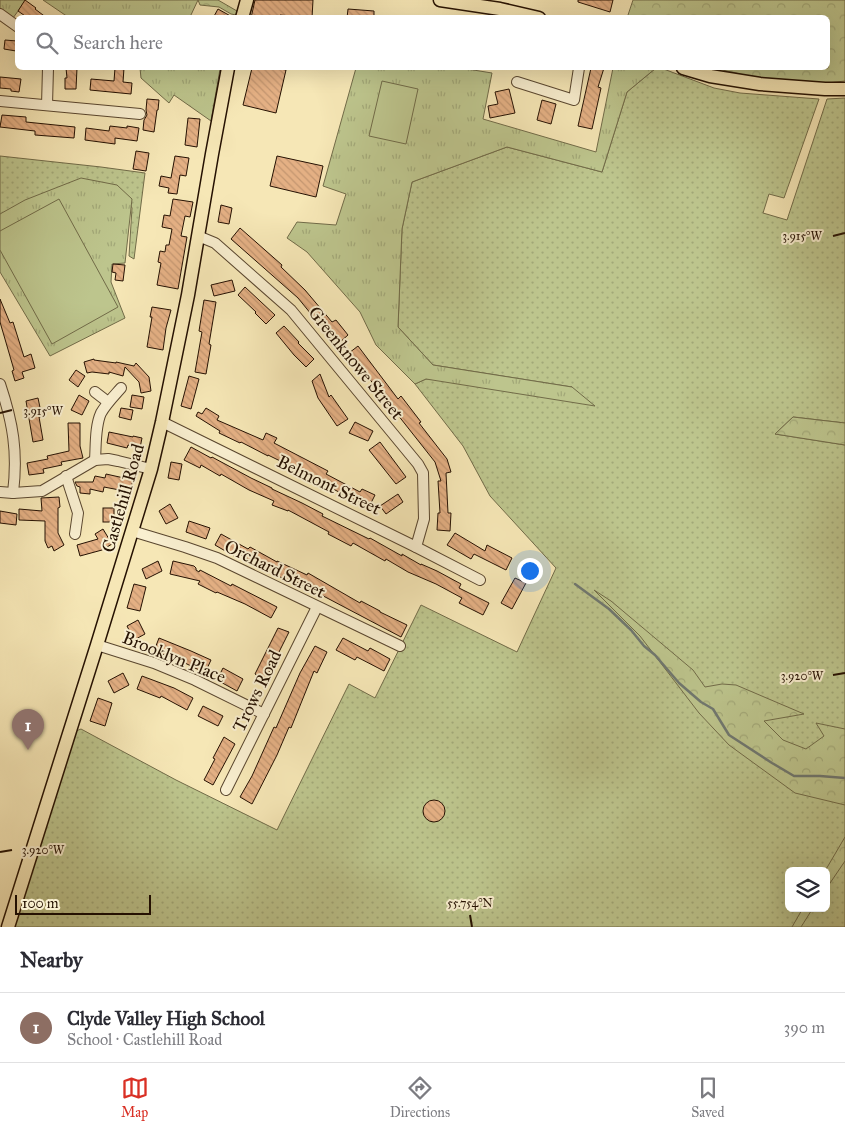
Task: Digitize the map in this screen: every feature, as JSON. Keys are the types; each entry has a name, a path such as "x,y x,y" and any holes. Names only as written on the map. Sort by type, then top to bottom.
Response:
{"main road":[{"path":"243,15 247,0"},
{"path":"440,0 467,2 528,15"},
{"name":"Castlehill Road","path":"8,927 151,469 188,295 228,70"},
{"path":"690,70 710,76 760,84 845,89"}],"street":[{"path":"0,14 15,25"},
{"path":"47,105 48,70"},
{"path":"517,82 574,100 579,70"},
{"path":"0,101 140,114"},
{"name":"Greenknowe Street","path":"198,236 215,243 292,310 418,464 422,473 424,519 416,546"},
{"path":"0,384 8,409 16,460 13,493"},
{"path":"96,460 100,414 121,388"},
{"path":"95,392 108,402"},
{"name":"Belmont Street","path":"162,422 416,546 480,580"},
{"path":"0,492 42,491 96,460 108,459 151,469"},
{"path":"66,476 78,513 75,534"},
{"name":"Orchard Street","path":"132,532 217,558 400,646"},
{"name":"Trows Road","path":"226,790 317,607"},
{"name":"Brooklyn Place","path":"97,645 154,663 195,680 264,714"}],"green space":[{"path":"0,0 26,0 13,18 0,9"},
{"path":"43,0 198,0 191,15 65,15"},
{"path":"198,0 218,0 237,11 236,15 219,7 200,5"},
{"path":"633,0 845,0 845,81 827,83 753,77 723,70 830,70 830,15 628,15"},
{"path":"140,70 220,70 211,121 174,95 169,103 141,78"},
{"path":"355,70 473,70 492,73 483,119 596,152 613,70 654,70 627,92 602,172 507,147 412,182 402,229 398,327 433,365 572,387 595,406 426,379 415,384 376,345 360,312 307,252 287,238 297,222 336,225 346,194 323,186"},
{"path":"654,70 666,70 714,88 740,93 819,99 784,198 769,194 763,213 787,220 827,99 845,98 845,423 793,417 775,434 845,445 845,927 14,927 76,731 81,729 176,780 277,830 349,684 375,698 421,605 517,652 556,568 490,496 463,446 415,384 426,379 572,387 433,365 398,327 402,229 412,182 507,147 602,172 627,92"},
{"path":"382,81 418,89 406,144 369,136"},
{"path":"0,156 145,173 134,259 129,256 132,208 126,196 0,219"},
{"path":"81,178 117,185 132,199 125,263 112,264 111,282 125,318 50,356 0,272 0,214 25,200"},
{"path":"59,199 118,307 52,344 0,250 0,231"},
{"path":"793,417 845,423 845,445 775,434"},
{"path":"594,590 611,601 693,670 705,687 722,684 736,685 804,714 764,721 783,740 806,749 824,736 816,723 845,729 845,805 795,793 729,745 699,713 640,636"},
{"path":"845,837 845,861 830,883 830,867 827,867"},
{"path":"801,912 810,912 801,927 792,927"}],"building":[{"path":"25,0 43,15 24,15 18,11"},
{"path":"255,0 313,0 312,15 252,15"},
{"path":"578,0 613,0 610,12 578,2"},
{"path":"218,9 229,15 215,15"},
{"path":"348,9 374,11 374,15 347,15"},
{"path":"5,40 15,41 15,51 4,49"},
{"path":"66,70 77,70 76,89 65,89 65,78 67,78"},
{"path":"115,70 124,70 123,82 132,83 131,94 90,90 91,79 114,81"},
{"path":"252,70 286,70 276,113 243,105"},
{"path":"591,70 603,70 598,87 601,88 592,129 578,126"},
{"path":"0,77 21,79 19,92 0,88"},
{"path":"509,89 515,113 490,118 488,106 498,104 495,92"},
{"path":"147,99 159,100 154,132 143,130 144,120 147,115"},
{"path":"542,100 556,104 551,124 537,120"},
{"path":"2,115 26,117 26,122 75,127 74,138 35,135 35,131 0,127"},
{"path":"188,118 200,119 197,147 185,145"},
{"path":"110,126 139,128 137,141 115,138 115,144 85,140 86,128 109,131"},
{"path":"136,151 149,153 146,171 133,169"},
{"path":"175,156 189,158 186,176 180,175 177,194 168,193 169,188 159,186 161,176 171,178"},
{"path":"277,156 323,166 316,197 270,186"},
{"path":"173,199 193,202 190,217 185,216 181,236 187,237 178,289 157,285 161,263 158,262 160,251 165,252 166,245 169,245 172,229 162,227 164,215 170,216"},
{"path":"221,205 232,208 229,224 218,222"},
{"path":"240,228 282,265 281,267 305,290 332,322 336,320 348,335 339,343 322,323 320,325 298,298 231,239"},
{"path":"113,264 125,265 123,281 115,280 116,273 112,272"},
{"path":"232,280 235,291 214,296 211,285"},
{"path":"245,287 275,315 266,324 238,295"},
{"path":"0,299 10,323 13,322 24,357 31,354 35,368 22,372 24,378 15,381 12,371 14,370 0,322"},
{"path":"204,300 216,302 206,374 195,372 202,332 199,331"},
{"path":"152,307 171,310 163,350 147,347"},
{"path":"284,326 314,359 306,367 276,333"},
{"path":"358,346 398,399 401,396 447,459 451,472 446,473 448,513 451,513 450,531 437,530 438,513 440,513 438,481 441,481 435,462 349,353"},
{"path":"94,359 134,366 136,363 149,377 151,391 141,393 139,382 125,367 123,376 109,372 109,374 87,373 84,362"},
{"path":"76,370 85,376 78,387 69,380"},
{"path":"320,374 329,397 331,395 348,419 337,426 318,398 312,381"},
{"path":"189,376 199,379 191,409 181,406"},
{"path":"79,395 89,401 82,415 71,410"},
{"path":"132,395 144,397 142,409 130,407"},
{"path":"38,398 42,417 39,417 43,440 33,442 26,401"},
{"path":"121,408 133,410 131,420 119,417"},
{"path":"206,408 219,416 217,420 263,440 266,433 277,438 274,443 328,471 326,474 360,492 362,489 375,495 369,507 327,486 327,484 219,433 220,431 196,416 198,412 202,414"},
{"path":"355,422 373,431 368,441 349,433"},
{"path":"68,423 80,423 80,446 83,458 61,462 62,465 43,469 44,473 29,475 27,463 48,459 47,456 69,451"},
{"path":"109,432 142,438 140,448 128,445 127,448 107,443"},
{"path":"380,442 406,477 396,484 369,450"},
{"path":"191,447 323,514 322,516 461,584 459,588 489,603 483,615 459,603 462,598 436,584 408,572 386,559 385,561 353,543 351,546 288,510 272,505 274,501 249,490 221,474 220,476 201,465 200,468 184,460"},
{"path":"171,462 182,464 179,480 168,478"},
{"path":"106,474 133,480 130,492 104,487 103,492 90,489 90,494 80,493 80,487 75,482 93,482 95,476 105,478"},
{"path":"398,494 403,502 386,514 380,506"},
{"path":"59,497 58,533 64,545 54,551 52,546 48,548 45,541 45,521 19,520 19,509 42,511 41,498"},
{"path":"170,504 178,518 166,524 159,511"},
{"path":"103,508 114,508 114,522 103,522"},
{"path":"0,511 17,514 16,525 0,523"},
{"path":"189,521 210,528 206,539 186,532"},
{"path":"103,529 112,544 102,550 80,556 77,545 98,539 95,534"},
{"path":"455,533 485,551 487,545 512,558 506,570 474,554 471,559 447,545"},
{"path":"221,534 277,562 307,575 308,573 360,603 361,601 407,625 401,637 293,580 292,582 271,573 236,552 234,556 215,545"},
{"path":"158,561 162,571 146,579 142,569"},
{"path":"173,561 194,566 199,572 200,570 231,586 232,584 277,607 271,618 245,604 198,584 200,581 170,574"},
{"path":"515,578 526,583 512,609 501,603"},
{"path":"134,584 146,587 140,611 127,608"},
{"path":"138,620 145,634 134,640 127,626"},
{"path":"278,628 289,632 265,680 255,674"},
{"path":"159,638 211,660 205,673 179,660 154,651"},
{"path":"343,638 368,651 370,648 390,659 384,671 357,657 355,660 336,650"},
{"path":"315,646 327,652 317,673 314,671 291,728 289,727 252,804 240,797 252,776 274,727 276,728 300,673"},
{"path":"223,668 243,679 237,691 217,680"},
{"path":"123,673 129,685 114,693 108,681"},
{"path":"142,676 174,688 193,698 187,710 161,696 160,698 137,689"},
{"path":"98,698 112,703 105,726 90,721"},
{"path":"203,706 223,716 218,726 198,716"},
{"path":"224,737 235,744 213,785 204,780"},
{"path":"434,800 442,803 445,811 442,819 434,822 426,819 423,811 426,803"}],"waterway":[{"path":"575,584 609,609 655,655 679,683 701,702 713,709 729,735 794,776 845,778"}],"place":[{"name":"Clyde Valley High School","path":"28,750"}]}
